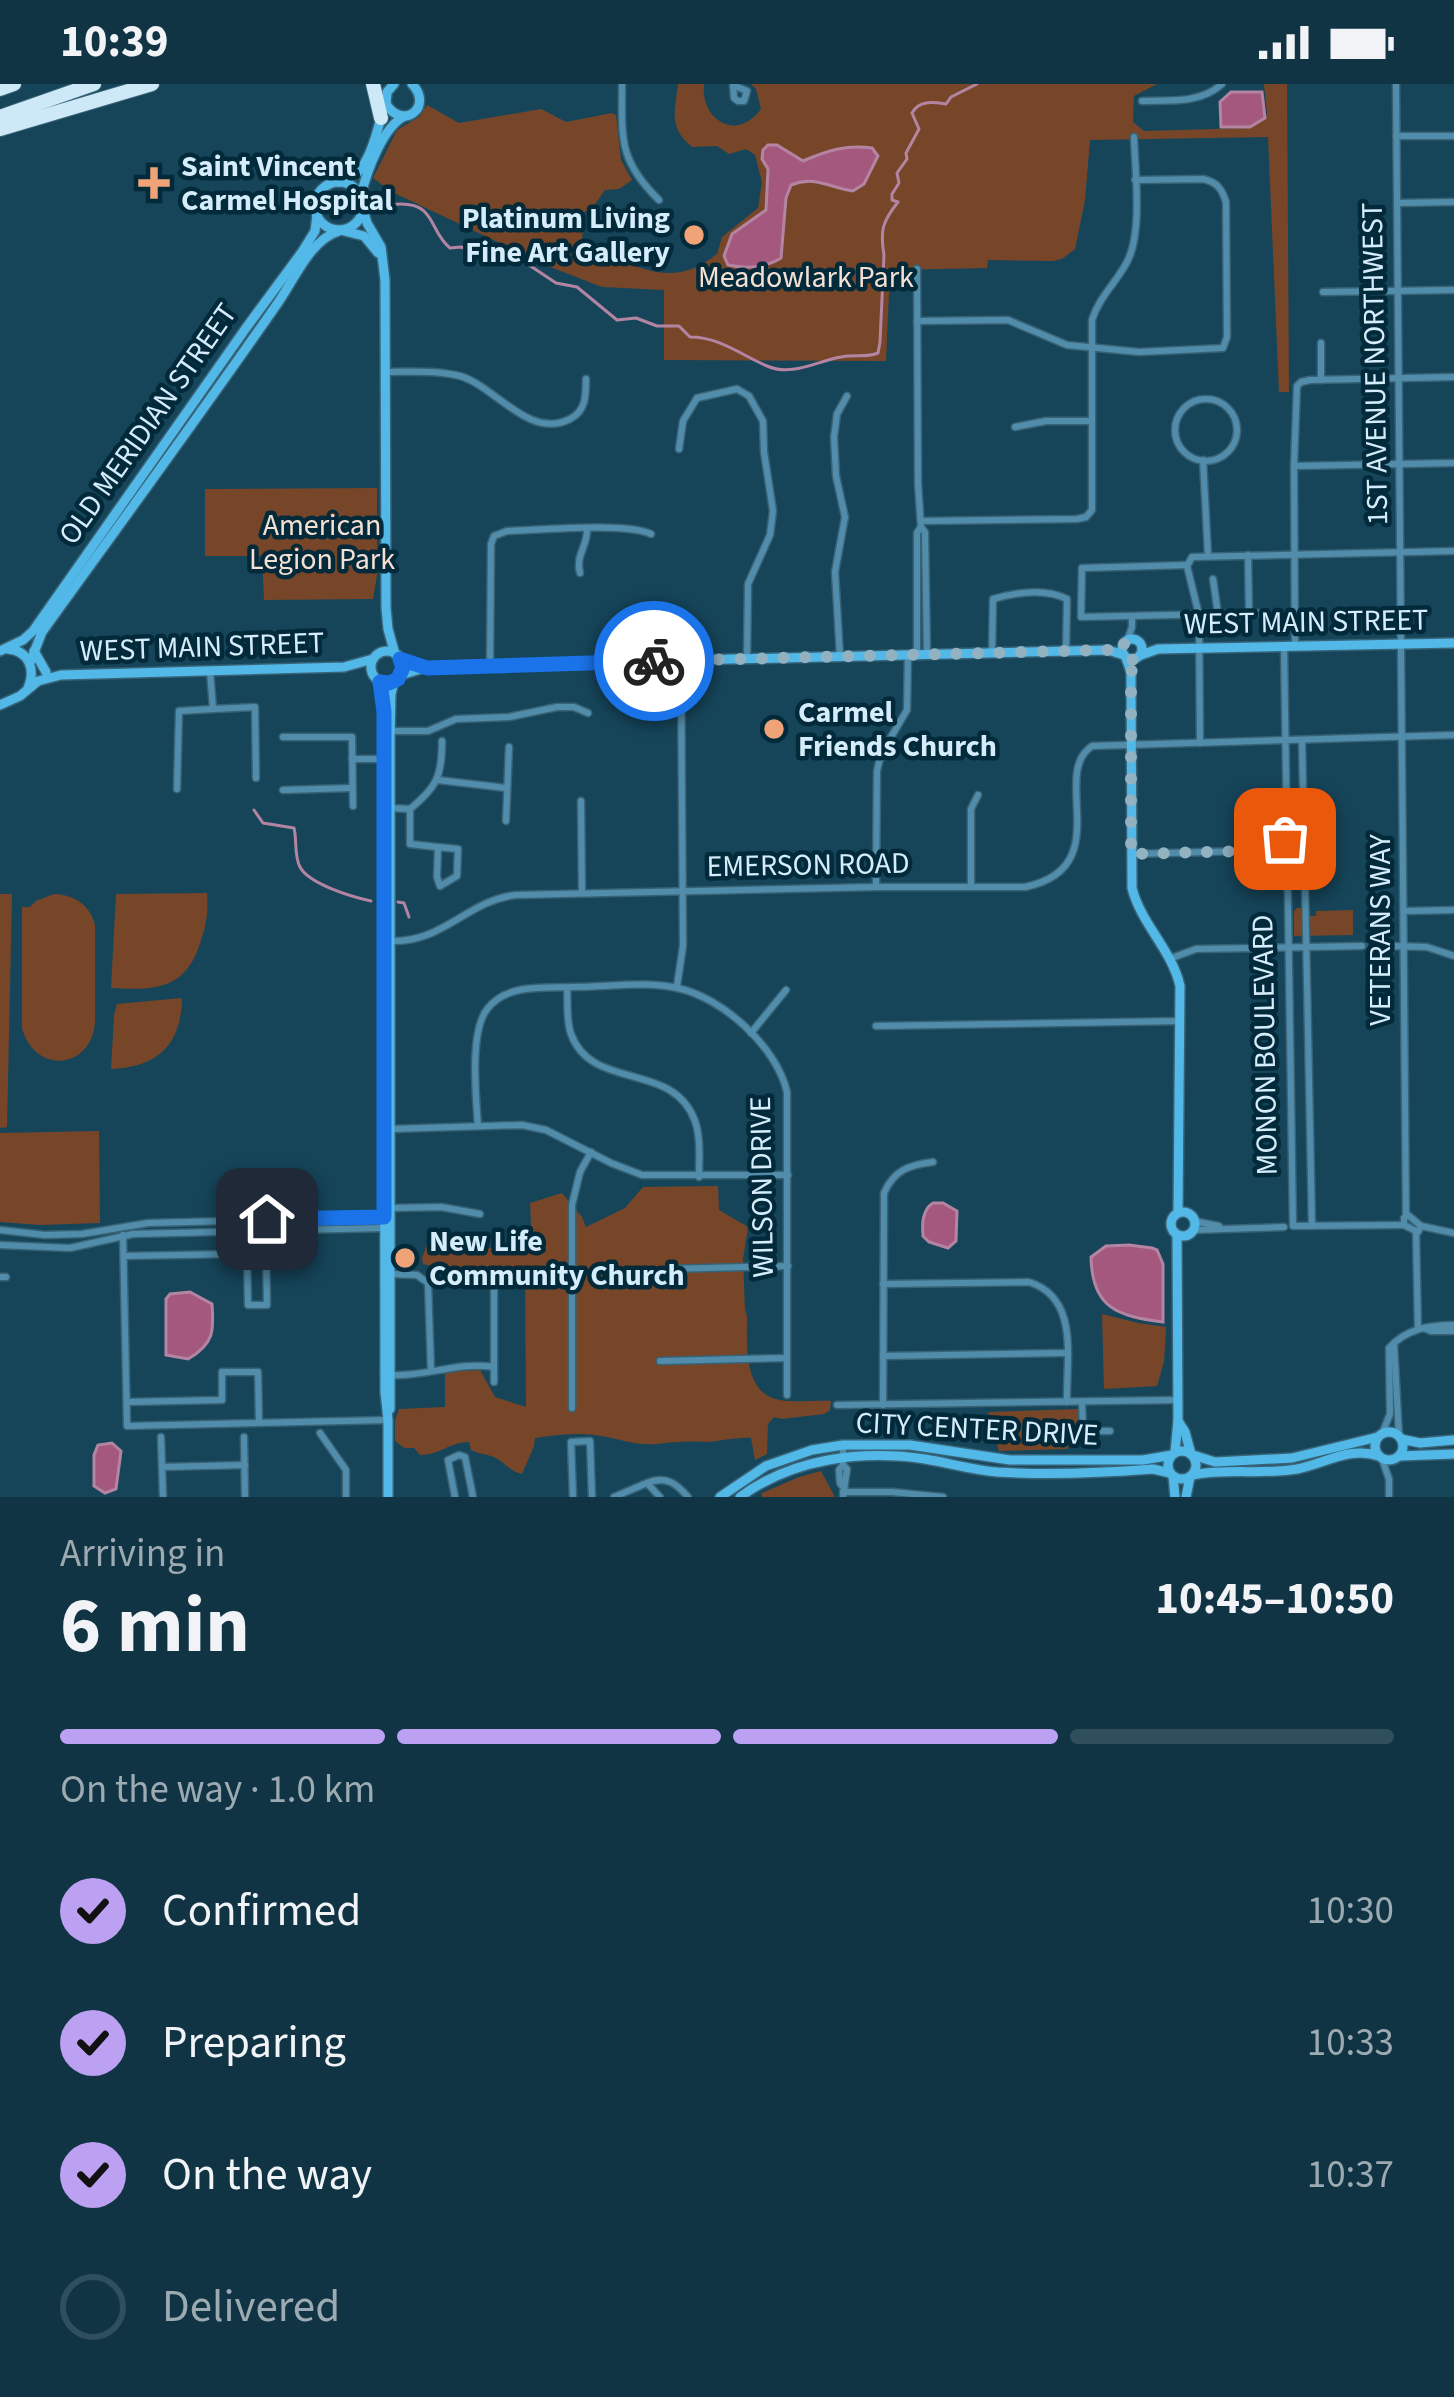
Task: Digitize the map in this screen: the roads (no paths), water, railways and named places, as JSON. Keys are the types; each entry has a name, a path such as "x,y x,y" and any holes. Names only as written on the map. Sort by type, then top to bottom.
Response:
{"highway":[{"path":"0,89 14,84"},
{"path":"0,117 94,84"},
{"path":"0,129 152,84"},
{"path":"373,84 381,118"}],"main road":[{"path":"383,84 391,112 405,116"},
{"path":"382,257 364,236 324,225 316,215 315,202 329,184 360,170 394,84"},
{"path":"412,84 420,101"},
{"path":"388,1497 391,693 403,667 388,629 385,280 381,247 363,210 362,196 389,127 413,113 428,84"},
{"path":"339,182 362,196"},
{"path":"340,231 357,223 363,210"},
{"name":"OLD MERIDIAN STREET","path":"28,688 34,647 314,234 316,215"},
{"name":"OLD MERIDIAN STREET","path":"2,651 33,631 321,241 340,231"},
{"path":"272,312 280,281"},
{"path":"388,629 370,667 384,712 388,1420"},
{"name":"WEST MAIN STREET","path":"398,678 427,668 490,665 1454,643"},
{"path":"34,647 46,672"},
{"path":"1135,647 1131,884 1136,903 1180,986 1178,1213 1171,1225 1188,1228"},
{"name":"WEST MAIN STREET","path":"1108,650 1132,660 1135,647"},
{"name":"WEST MAIN STREET","path":"2,651 19,651 30,664 61,675"},
{"path":"376,656 387,651 398,656"},
{"name":"WEST MAIN STREET","path":"4,702 42,680 61,675 344,667 376,656"},
{"name":"WEST MAIN STREET","path":"398,656 427,668"},
{"path":"1125,656 1131,672"},
{"name":"WEST MAIN STREET","path":"344,667 376,678"},
{"path":"376,678 398,678"},
{"path":"1175,1497 1168,1462 1174,1454 1178,1421 1177,1257 1188,1228 1179,1165"},
{"path":"1178,1213 1188,1228"},
{"path":"1178,1421 1197,1467 1186,1497"},
{"path":"1174,1454 1184,1450 1215,1462 1292,1458 1391,1432 1420,1443 1454,1440"},
{"path":"1380,1436 1375,1445 1380,1458"},
{"path":"1399,1457 1400,1438"},
{"name":"CITY CENTER DRIVE","path":"740,1497 781,1472 808,1463 921,1446 1010,1460 1143,1460 1174,1454"},
{"name":"CITY CENTER DRIVE","path":"720,1497 766,1466 812,1450 914,1458 997,1472 1156,1469 1172,1474"},
{"path":"1172,1474 1182,1480 1214,1471 1296,1469 1362,1451 1388,1460 1454,1454"}],"street":[{"path":"622,84 627,158 658,200"},
{"name":"1ST AVENUE NORTHWEST","path":"1396,84 1402,644"},
{"path":"1142,100 1196,99 1222,85"},
{"path":"1396,136 1454,136"},
{"path":"921,524 1087,516 1093,502 1092,320 1133,247 1134,137"},
{"path":"917,321 1008,320 1067,345 1139,352 1223,348 1227,337 1226,202 1222,191 1203,179 1135,180"},
{"path":"1396,203 1454,202"},
{"path":"876,887 877,771 880,754 907,710 917,654 925,532 918,484 917,269"},
{"path":"1323,292 1454,290"},
{"path":"1321,343 1321,380 1454,376"},
{"path":"385,372 460,376 524,416 547,422 566,421 578,413 585,401 586,379"},
{"name":"MONON BOULEVARD","path":"1288,1226 1286,741 1295,394 1298,384 1321,380"},
{"path":"680,448 683,421 698,398 737,389 749,396 764,421 773,519 748,584 747,659"},
{"path":"840,657 835,572 845,517 834,437 837,414 847,396"},
{"path":"1204,401 1227,406 1235,420 1232,450 1203,460 1187,456 1178,445 1178,418 1185,406 1204,401"},
{"path":"1015,427 1091,421"},
{"path":"1203,460 1208,555"},
{"path":"1294,466 1454,464"},
{"path":"490,665 491,539 503,531 639,528 651,534"},
{"path":"580,573 578,559 586,529"},
{"path":"1262,613 1081,617 1082,568 1190,561 1208,555 1454,551"},
{"path":"1248,555 1250,614"},
{"path":"1190,561 1199,615 1200,743"},
{"path":"1213,579 1218,614"},
{"path":"992,652 993,599 1047,592 1067,599 1066,650"},
{"path":"1132,617 1135,647"},
{"name":"VETERANS WAY","path":"1402,644 1405,1220"},
{"path":"677,988 682,946 681,660"},
{"path":"210,670 213,709"},
{"path":"177,789 178,711 254,707 256,778"},
{"path":"391,731 428,731 456,718 509,717 557,707 588,713"},
{"path":"1130,744 1454,735"},
{"path":"283,737 352,736 353,806"},
{"name":"MONON BOULEVARD","path":"1302,740 1312,1226"},
{"path":"438,847 440,886 457,876 458,849 410,844 410,809 438,780 442,741"},
{"name":"EMERSON ROAD","path":"391,940 424,938 505,896 1039,884 1060,871 1077,837 1080,758 1092,746 1130,744"},
{"path":"506,821 509,747"},
{"path":"352,759 383,759"},
{"path":"438,780 506,788"},
{"path":"283,790 352,788"},
{"path":"971,887 970,809 978,795"},
{"path":"581,801 582,893"},
{"path":"391,808 410,809"},
{"path":"1131,854 1286,850"},
{"path":"1404,911 1454,910"},
{"path":"1169,959 1196,949 1362,946"},
{"path":"1390,946 1427,947 1451,956"},
{"path":"568,988 571,1033 582,1052 601,1067 667,1087 689,1108 698,1131 699,1177"},
{"name":"WILSON DRIVE","path":"478,1126 477,1041 483,1015 509,992 677,988 712,1002 751,1033 774,1058 785,1085 787,1395"},
{"path":"751,1033 786,990"},
{"path":"876,1026 1180,1021"},
{"path":"391,1129 535,1127 642,1175 788,1174"},
{"path":"572,1408 572,1205 591,1152"},
{"path":"884,1405 886,1188 902,1169 933,1162"},
{"path":"0,1245 78,1247 123,1235 267,1230 386,1218 441,1207 480,1214"},
{"path":"1188,1228 1312,1226 1413,1217 1418,1229 1421,1328"},
{"path":"0,1230 82,1234 136,1223 386,1218"},
{"path":"247,1253 248,1305 267,1304 267,1219"},
{"path":"1418,1229 1454,1233"},
{"path":"123,1235 127,1426 388,1420"},
{"path":"125,1256 267,1253 299,1246"},
{"path":"668,1269 788,1266"},
{"path":"494,1272 494,1382"},
{"path":"392,1274 417,1274 428,1283 430,1371"},
{"path":"883,1284 1028,1282 1040,1286 1057,1299 1065,1315 1067,1402"},
{"path":"1380,1436 1390,1414 1389,1348 1421,1328 1454,1328"},
{"path":"1394,1342 1400,1438"},
{"path":"884,1356 1066,1353"},
{"path":"660,1361 787,1358"},
{"path":"392,1376 467,1364 494,1367"},
{"path":"128,1402 222,1400 222,1372 258,1372 259,1423"},
{"path":"837,1405 1177,1400"},
{"path":"1082,1402 1083,1431 1110,1431"},
{"path":"320,1433 346,1470 346,1497"},
{"path":"161,1436 163,1497"},
{"path":"244,1437 244,1497"},
{"path":"573,1497 572,1442 590,1442 592,1497"},
{"path":"455,1497 448,1460 453,1455 465,1457 473,1497"},
{"path":"843,1456 839,1470 843,1492 943,1497"},
{"path":"1389,1479 1399,1457"},
{"path":"1380,1458 1389,1479 1389,1497"},
{"path":"162,1467 245,1466"},
{"path":"614,1497 660,1478 688,1497"},
{"path":"647,1483 660,1497"}],"waterway":[{"path":"381,206 420,208 450,248 481,247 488,254 526,263 556,283 577,287 617,320 636,318 657,326 679,326 690,337 721,343 776,369 878,353 882,233 898,202 892,200 899,183 897,173 919,129 912,113 922,104 946,104 977,84"},
{"path":"254,810 263,823 294,828 298,863 312,879 371,901"},
{"path":"398,902 404,903 409,917"}],"tunnel":[{"path":"1362,946 1391,946"}],"place":[{"name":"Saint Vincent Carmel Hospital","path":"154,183"},
{"name":"Platinum Living Fine Art Gallery","path":"694,235"},
{"name":"Carmel Friends Church","path":"774,729"},
{"name":"New Life Community Church","path":"405,1258"}],"park label":[{"name":"Meadowlark Park","path":"806,277"},
{"name":"American Legion Park","path":"322,542"}]}
